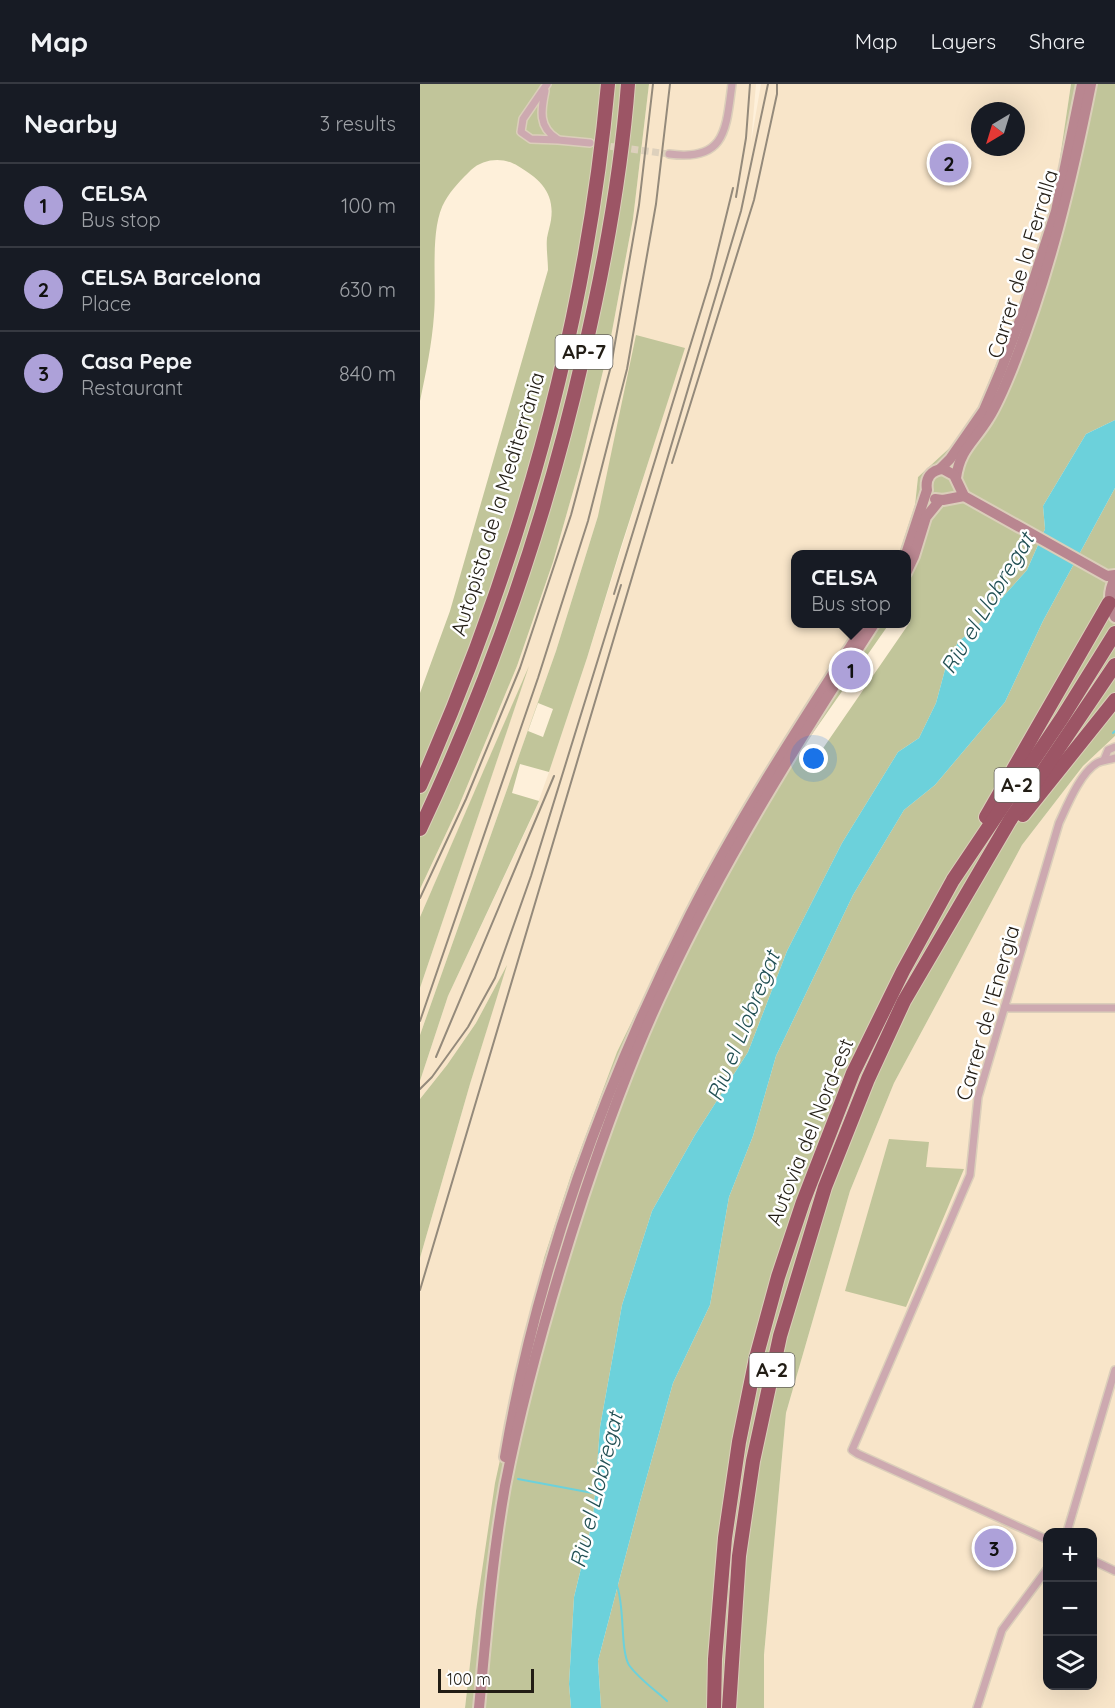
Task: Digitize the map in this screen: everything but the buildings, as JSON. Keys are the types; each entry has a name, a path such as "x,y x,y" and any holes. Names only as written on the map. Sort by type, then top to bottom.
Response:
{"highway":[{"name":"Autopista de la Mediterrània","path":"420,786 455,704 486,622 544,436 577,293 599,166 608,84"},
{"name":"Autopista de la Mediterrània","path":"420,829 459,742 497,646 524,571 555,469 576,390 604,261 616,186 628,84"},
{"path":"953,880 985,817 1112,611"},
{"name":"Autovia del Nord-est","path":"714,1708 715,1659 726,1528 739,1442 756,1358 778,1277 802,1202 852,1073 903,971 953,880 1062,718 1115,633"},
{"name":"Autovia del Nord-est","path":"729,1708 739,1556 753,1461 768,1384 795,1284 825,1187 868,1079 904,1001 1010,820 1115,664"},
{"path":"989,856 1115,700"}],"street":[{"path":"669,154 697,155 717,142 727,123 732,84"},
{"name":"Carrer de la Ferralla","path":"940,469 950,459 984,410 1025,307 1056,211 1073,137 1082,84"},
{"name":"Carrer de la Ferralla","path":"956,481 958,463 963,452 987,421 999,399 1037,300 1064,209 1091,84"},
{"path":"546,86 523,119 521,132 531,139 590,143"},
{"path":"546,86 541,117 546,128 558,140"},
{"path":"908,550 927,489 928,476 940,469 949,471 964,496 1112,579 1112,611"},
{"path":"911,562 926,517 944,499 955,492 956,481"},
{"path":"927,489 933,498 964,496"},
{"path":"473,1708 484,1587 509,1438 531,1337 556,1246 586,1153 623,1059 691,914 759,790 862,628"},
{"path":"479,1708 505,1487 558,1275 614,1104 666,984 731,857 777,776 871,628"},
{"name":"Carrer de l'Energia","path":"1043,1538 852,1450 970,1175 978,1096 1059,823 1070,798 1089,770 1104,760 1108,750 1115,747"},
{"path":"1104,760 1115,758"},
{"path":"1005,1006 1009,1008 1115,1008"},
{"path":"1068,1528 1115,1370"},
{"path":"1097,1562 1115,1571"},
{"path":"977,1708 1002,1630 1043,1574"}],"shaded area":[{"path":"649,84 756,84 751,142 761,84 1071,84 1054,198 1013,323 969,430 918,477 915,505 900,550 791,550 791,628 856,628 753,790 701,879 617,1052 571,1175 544,1258 517,1377 476,1611 465,1708 420,1708 420,1258 505,969 476,1023 420,1099 420,1081 448,996 535,811 587,658 684,348 598,516 556,651 420,1035 420,988 525,677 420,917 420,889 458,808 517,666 553,562 580,467 610,342 633,219"},
{"path":"1115,736 1115,1708 764,1708 764,1655 786,1413 850,1191 894,1083 1022,845 1083,766"}],"green space":[{"path":"420,84 649,84 633,219 610,342 580,467 553,562 517,666 458,808 420,889 420,693 450,611 548,270 547,236 552,210 548,194 533,176 512,163 500,160 488,161 476,166 447,197 440,212 435,241 433,326 420,401"},
{"path":"1071,84 1115,84 1115,420 1086,434 1043,506 1045,529 1027,570 976,627 958,642 946,666 936,703 919,738 898,752 842,843 787,951 748,1052 695,1135 652,1211 622,1305 600,1427 593,1519 574,1597 569,1684 571,1708 465,1708 476,1611 495,1483 544,1258 571,1175 617,1052 701,879 753,790 856,628 886,628 801,750 817,757 906,628 911,628 911,550 900,550 915,505 918,477 969,430 1013,323 1054,198"},
{"path":"636,335 685,348 549,772 520,764 512,793 539,801 448,996 420,1081 420,1035 556,651 598,516","holes":["538,703 553,709 543,737 528,731"]},
{"path":"1115,488 1115,736 1083,766 1022,845 894,1083 850,1191 786,1413 764,1655 764,1708 601,1708 598,1661 639,1505 673,1383 710,1305 729,1197 753,1136 776,1056 853,895 904,810 935,785 1005,702 1043,621"},
{"path":"529,666 420,988 420,917"},
{"path":"507,965 420,1258 420,1099 476,1023"},
{"path":"889,1139 929,1142 926,1167 964,1169 906,1307 845,1291"}],"water":[{"name":"Riu el Llobregat","path":"1115,420 1115,488 1043,621 1005,702 935,785 904,810 853,895 776,1056 753,1136 729,1197 710,1305 673,1383 639,1505 598,1661 601,1708 571,1708 569,1684 574,1597 593,1519 600,1427 622,1305 652,1211 695,1135 748,1052 787,951 842,843 898,752 919,738 936,703 946,666 958,642 976,627 1027,570 1045,529 1043,506 1086,434"}],"waterway":[{"name":"Riu el Llobregat","path":"518,1479 598,1494"},
{"path":"617,1586 621,1605 624,1649 629,1665 667,1701"}],"tunnel":[{"path":"600,145 669,154"}],"railway":[{"path":"420,898 466,799 520,668 571,515 611,366 639,205 653,84"},
{"path":"420,1021 538,678 588,521 627,369 656,204 670,84"},
{"path":"736,197 746,138 750,84"},
{"path":"420,1290 741,211 768,84"},
{"path":"672,463 754,200 777,94 777,84"},
{"path":"614,594 711,278 733,188"},
{"path":"420,1089 432,1077 468,1027 495,978 531,876 621,585"},
{"path":"436,1057 554,776"}],"place":[{"name":"CELSA Barcelona","path":"949,163"},
{"name":"CELSA","path":"851,670"},
{"name":"Casa Pepe","path":"994,1548"}]}
